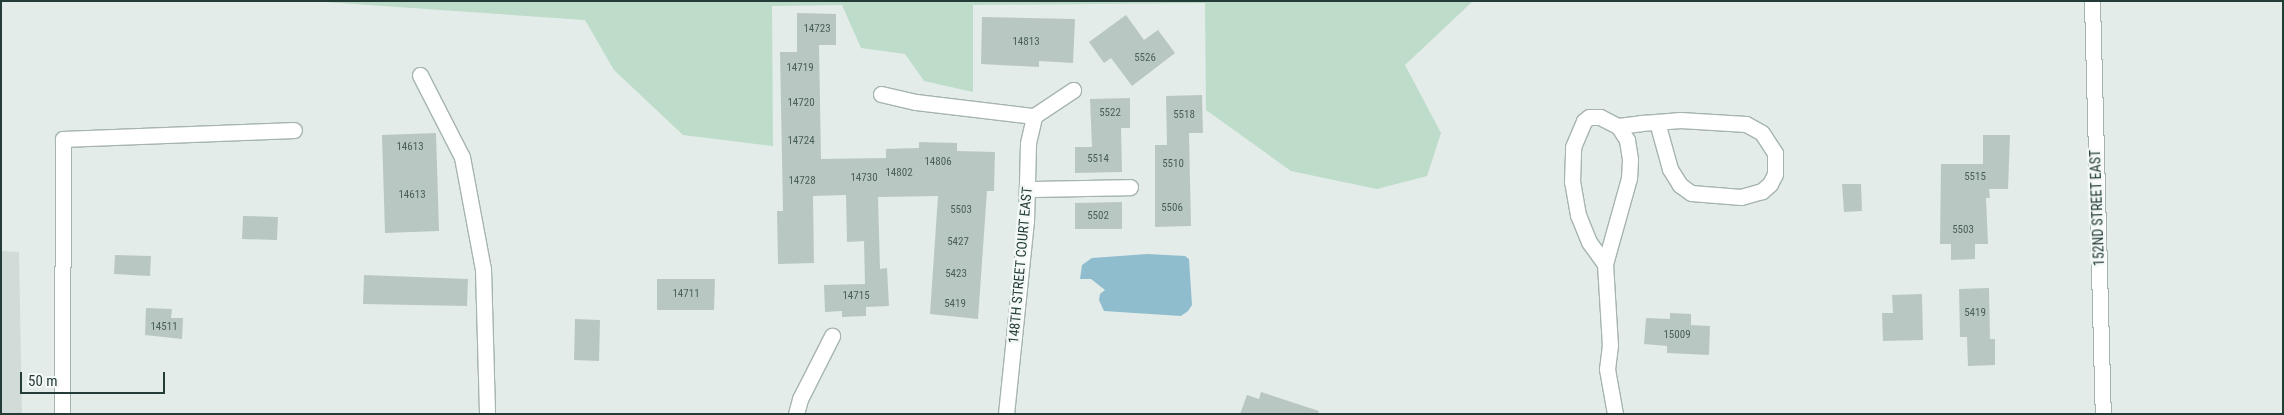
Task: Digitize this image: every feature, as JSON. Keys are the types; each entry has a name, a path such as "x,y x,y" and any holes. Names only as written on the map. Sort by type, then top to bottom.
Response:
{"street":[{"name":"152ND STREET EAST","path":"2092,1 2103,414"},
{"path":"420,75 462,157 483,269 487,414"},
{"path":"881,94 916,102 1034,116 1073,90"},
{"name":"148TH STREET COURT EAST","path":"1006,414 1026,190 1028,143 1034,116"},
{"path":"1605,264 1588,242 1578,215 1572,182 1573,147 1584,121 1589,117 1600,117 1618,126 1627,140 1629,169 1605,264 1610,346 1607,369 1614,414"},
{"path":"1618,126 1657,122 1729,121 1746,124 1762,133 1771,144 1775,153 1775,174 1770,184 1752,195 1690,193 1680,186 1670,169 1657,122"},
{"path":"62,414 63,139 294,130"},
{"path":"1026,190 1130,188"},
{"path":"796,414 800,399 832,336"}],"shaded area":[{"path":"1,251 19,252 22,414 1,414"}],"green space":[{"path":"311,1 1473,1 1405,65 1441,133 1427,176 1377,189 1291,171 1206,110 1205,3 973,5 973,92 924,81 905,54 861,48 842,5 772,6 773,146 683,135 614,70 585,20"}],"water":[{"path":"1147,254 1185,256 1189,259 1192,305 1181,316 1104,311 1099,300 1100,294 1105,290 1091,279 1080,279 1082,265 1092,258"}],"building":[{"path":"797,13 836,14 836,45 819,45 821,159 886,158 886,149 919,148 919,142 957,143 957,151 995,152 994,191 987,191 978,319 930,314 938,196 878,197 880,269 887,268 889,306 866,307 866,316 842,317 842,311 825,312 824,285 865,284 864,241 847,242 846,195 813,196 814,263 778,264 777,211 783,211 780,52 797,52"},
{"path":"1126,15 1144,40 1158,30 1175,53 1132,86 1111,58 1104,63 1089,42"},
{"path":"982,17 1075,19 1073,63 1039,61 1039,67 981,64"},
{"path":"1202,95 1203,133 1189,133 1191,226 1155,227 1155,145 1167,145 1166,96"},
{"path":"1130,98 1130,128 1121,128 1122,172 1075,173 1075,147 1092,147 1090,99"},
{"path":"436,133 439,231 385,233 382,135"},
{"path":"1983,135 2010,135 2008,189 1989,189 1990,198 1986,198 1988,244 1975,244 1975,259 1951,260 1951,244 1940,244 1941,164 1983,164"},
{"path":"1842,184 1861,184 1862,211 1844,212"},
{"path":"1122,202 1122,229 1075,229 1075,203"},
{"path":"243,216 278,217 277,240 242,239"},
{"path":"115,255 151,256 150,276 114,274"},
{"path":"364,275 468,279 467,306 363,304"},
{"path":"657,279 715,279 714,310 657,310"},
{"path":"1989,288 1990,339 1995,339 1995,365 1968,366 1967,337 1960,337 1959,289"},
{"path":"1922,294 1923,340 1883,341 1882,313 1893,313 1892,295"},
{"path":"146,308 172,309 171,318 183,318 182,339 145,335"},
{"path":"1670,313 1691,314 1691,325 1710,326 1709,355 1667,353 1667,346 1644,344 1646,318 1670,319"},
{"path":"575,319 600,320 599,361 574,360"},
{"path":"1261,392 1319,411 1318,414 1240,414 1247,395 1259,399"}]}
